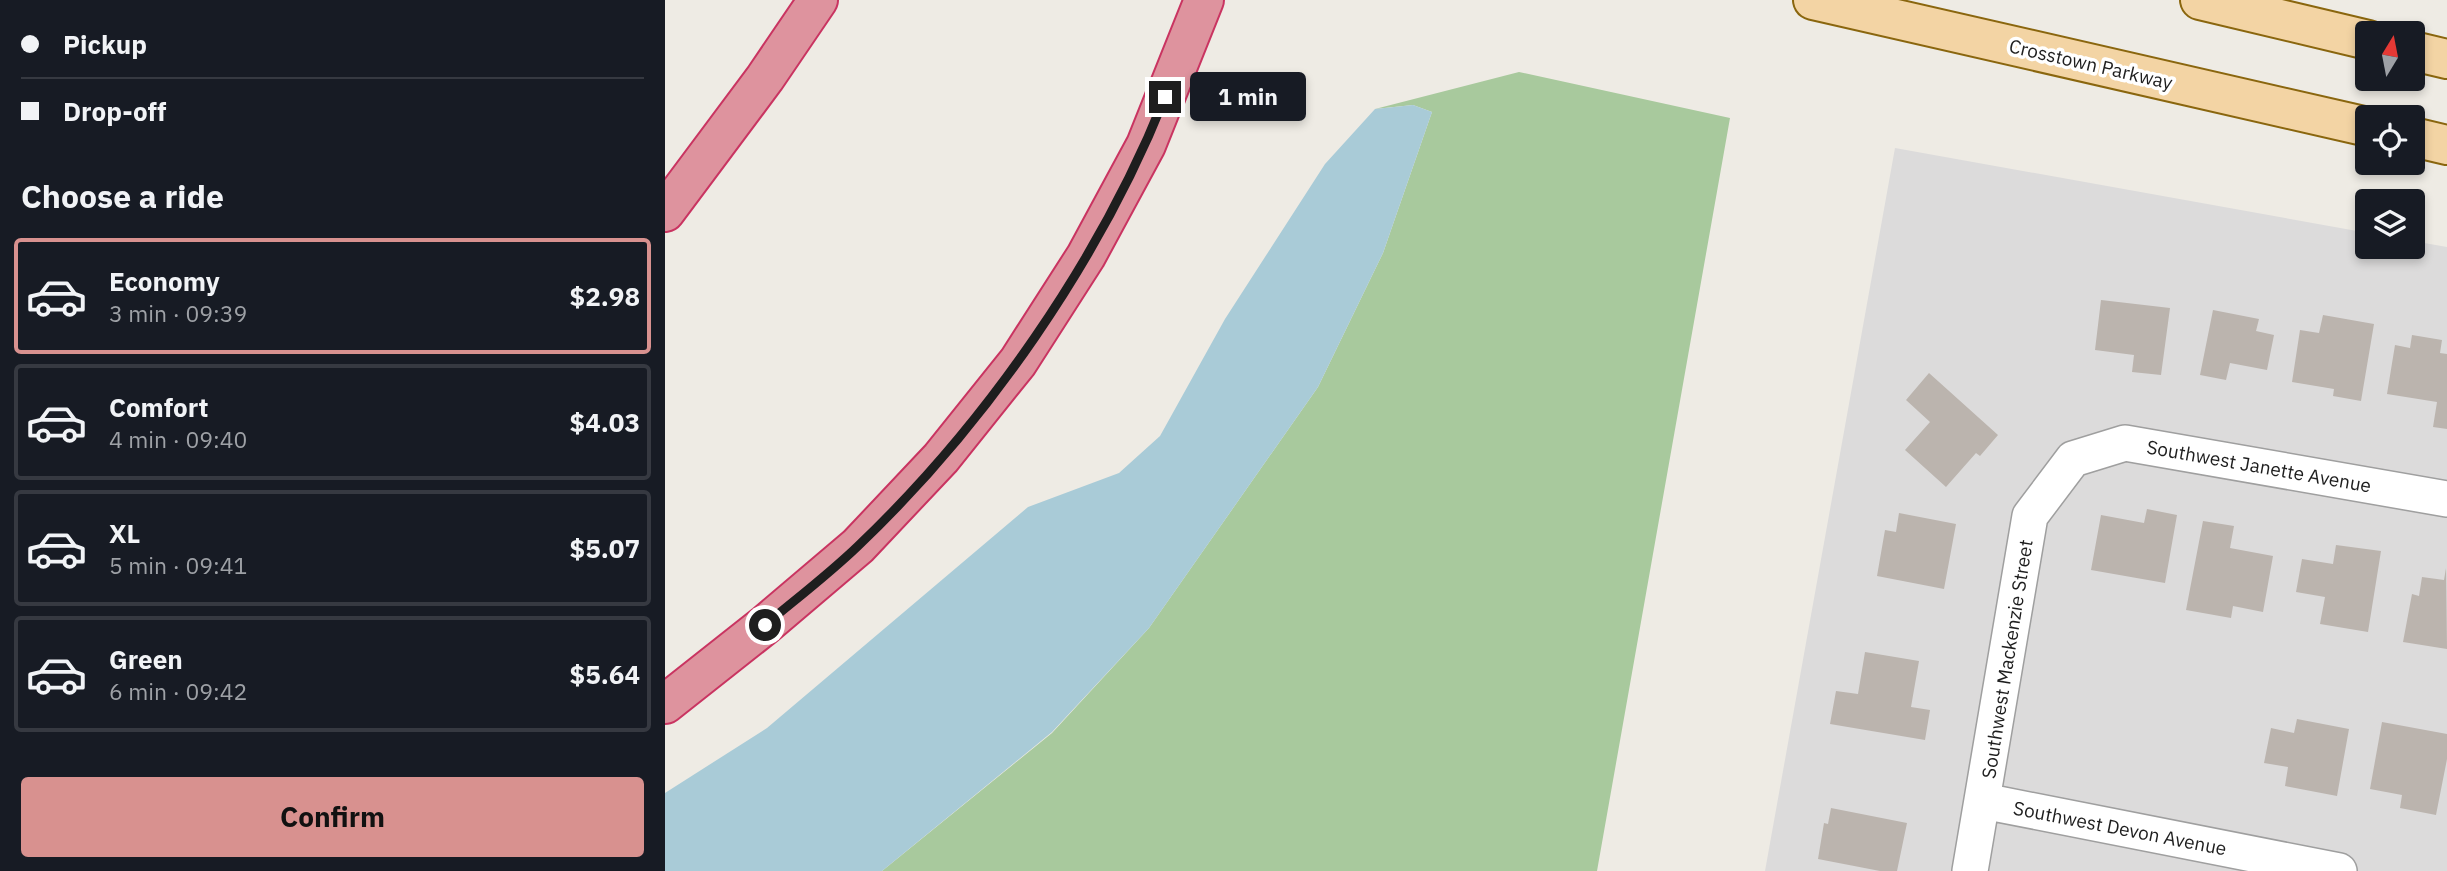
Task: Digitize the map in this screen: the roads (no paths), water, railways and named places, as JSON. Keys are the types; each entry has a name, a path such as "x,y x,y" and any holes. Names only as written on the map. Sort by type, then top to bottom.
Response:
{"highway":[{"path":"665,212 765,78 818,0"},
{"path":"665,704 765,625 858,546 941,458 1018,362 1086,256 1146,145 1204,0"}],"main road":[{"name":"Crosstown Parkway","path":"1813,0 2355,124"},
{"path":"2200,0 2355,37"},
{"path":"2425,54 2447,59"},
{"path":"2425,140 2447,145"}],"street":[{"name":"Southwest Janette Avenue","path":"2073,459 2126,443 2447,499"},
{"name":"Southwest Mackenzie Street","path":"1970,871 2030,516 2073,459"},
{"name":"Southwest Devon Avenue","path":"1983,801 2339,871"}],"water":[{"path":"1413,105 1432,112 1383,253 1318,387 1149,628 1052,732 882,871 665,871 665,793 767,728 1028,507 1119,473 1160,436 1225,319 1325,164 1375,109"}]}
